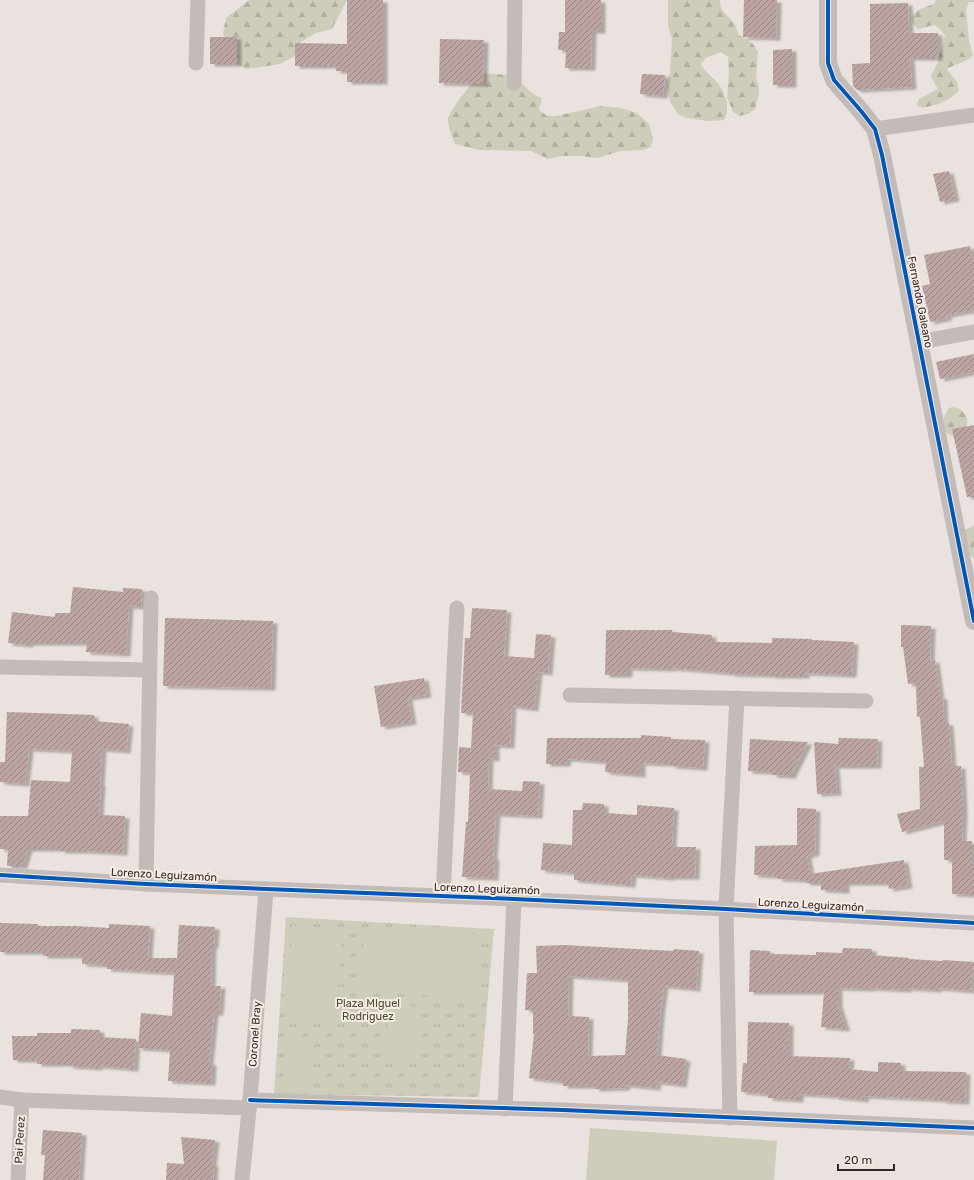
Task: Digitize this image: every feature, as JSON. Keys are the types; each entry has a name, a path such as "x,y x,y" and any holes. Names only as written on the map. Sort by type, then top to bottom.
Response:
{"street":[{"path":"196,63 198,0"},
{"path":"514,83 515,0"},
{"name":"Fernando Galeano","path":"828,0 828,63 834,80 875,129 882,154 919,342 970,580 974,621"},
{"path":"875,129 974,115"},
{"path":"919,342 974,332"},
{"path":"146,884 151,598"},
{"path":"443,896 457,608"},
{"path":"0,667 150,670"},
{"path":"570,695 866,701"},
{"path":"730,1118 726,909 737,698"},
{"name":"Lorenzo Leguizamón","path":"0,875 146,884 514,899 974,923"},
{"name":"Coronel Bray","path":"242,1180 250,1104 266,889"},
{"path":"505,1109 514,899"},
{"path":"0,1097 22,1100 505,1109 974,1128"},
{"name":"Pai Perez","path":"18,1180 22,1100"}],"green space":[{"path":"249,0 347,0 332,29 316,33 301,42 295,56 280,64 247,69 233,62 223,33 226,18"},
{"path":"668,0 720,0 722,10 733,22 740,36 753,44 758,51 756,79 759,86 759,94 755,109 748,114 740,116 733,112 727,97 729,73 728,57 721,52 706,58 701,64 721,87 727,103 727,113 724,120 709,121 686,118 679,115 670,102 667,87 670,71 672,40 668,24"},
{"path":"936,0 974,0 974,2 969,2 966,10 969,41 973,56 947,69 957,82 959,90 956,94 940,103 928,107 918,107 917,103 919,99 938,89 931,75 937,64 945,36 940,29 934,25 918,29 913,24 911,17 918,10 934,4"},
{"path":"482,73 504,75 516,79 531,92 542,98 539,110 547,116 556,116 601,106 620,108 637,113 649,124 653,140 651,147 643,150 620,151 598,158 563,156 548,159 531,151 479,150 455,144 450,132 448,119 449,115 474,81"},
{"path":"953,407 961,410 967,418 967,426 961,436 953,436 942,429 945,415 949,408"},
{"path":"974,526 974,559 964,548 959,532"},
{"name":"Plaza MIguel Rodriguez","path":"286,917 494,929 479,1097 274,1094"},
{"path":"292,926 342,929 336,1020 286,1016"},
{"path":"364,928 482,935 478,998 361,992"},
{"path":"389,1005 420,1007 416,1060 385,1058"},
{"path":"286,1041 314,1043 310,1091 282,1089"},
{"path":"590,1128 777,1141 774,1180 586,1180"}],"building":[{"path":"347,0 383,0 383,82 347,82 347,71 336,71 336,66 295,66 295,43 347,44"},
{"path":"565,0 601,0 601,31 592,31 591,68 565,68 566,50 558,50 559,32 565,32"},
{"path":"744,0 777,0 776,38 743,37"},
{"path":"908,3 909,33 938,33 938,58 910,58 912,87 857,90 853,86 852,64 870,63 870,4"},
{"path":"210,37 237,37 237,64 210,64"},
{"path":"440,39 484,40 483,84 439,83"},
{"path":"792,49 792,85 773,85 773,50"},
{"path":"642,74 665,75 663,96 640,94"},
{"path":"949,171 955,199 940,202 933,174"},
{"path":"970,246 972,258 974,257 974,310 947,315 948,318 930,322 922,286 930,284 924,255"},
{"path":"974,354 974,372 940,379 936,362"},
{"path":"974,425 974,497 967,497 952,429"},
{"path":"73,587 123,592 123,588 142,589 141,607 129,606 126,654 86,652 87,643 29,643 29,645 8,643 12,612 55,617 55,613 70,613"},
{"path":"472,608 507,610 504,656 534,658 536,634 551,635 548,673 538,672 534,709 512,706 510,746 495,745 495,759 489,758 488,789 522,791 523,781 540,782 538,816 496,814 493,857 495,858 494,878 462,877 466,822 468,822 470,773 458,772 459,747 471,748 473,713 461,713 465,638 470,638"},
{"path":"165,618 273,621 271,688 163,686"},
{"path":"901,625 931,626 930,661 935,660 940,697 943,697 944,723 949,723 952,766 961,766 963,809 962,841 972,841 974,895 952,894 952,860 944,860 944,821 902,832 897,814 920,809 919,767 924,767 920,717 917,717 916,683 908,684 903,647 901,647"},
{"path":"606,630 672,630 672,632 712,635 712,642 772,643 772,638 854,642 852,675 805,673 805,676 771,676 730,674 671,668 628,668 628,675 605,675"},
{"path":"424,678 427,695 408,698 412,722 381,727 374,686"},
{"path":"7,712 94,715 94,721 129,724 126,751 102,749 100,784 99,815 125,816 123,853 61,851 61,849 28,849 23,866 7,866 8,849 0,849 0,816 28,816 31,780 70,782 72,751 29,749 25,784 0,782 0,762 5,762"},
{"path":"641,735 671,737 671,739 705,740 703,768 671,766 671,764 641,763 641,775 605,772 606,762 567,759 566,764 546,764 547,738 641,738"},
{"path":"839,738 878,739 877,766 835,766 837,793 817,794 814,742 838,744"},
{"path":"750,739 808,742 791,776 772,775 772,772 748,771"},
{"path":"583,803 604,804 604,813 637,815 637,805 674,808 672,845 673,847 696,847 695,877 670,878 632,875 631,885 574,880 574,873 541,870 543,843 572,845 573,810 582,810"},
{"path":"797,808 816,809 815,853 807,856 810,874 904,860 908,886 889,889 888,883 845,883 845,891 821,890 821,883 806,883 805,880 778,879 778,876 754,875 755,846 797,845"},
{"path":"0,923 38,924 38,926 109,928 109,924 150,926 148,958 177,958 179,925 215,927 214,946 212,946 211,986 221,986 219,1013 214,1013 209,1063 212,1063 211,1083 168,1081 170,1050 138,1048 141,1013 172,1016 174,973 107,969 107,965 82,964 82,956 43,956 43,952 0,952"},
{"path":"564,945 699,951 696,989 664,986 660,1015 657,1055 686,1059 682,1085 657,1082 656,1088 625,1085 626,1088 595,1089 595,1086 563,1086 563,1082 529,1078 534,1034 533,1010 525,1010 527,973 537,973 536,946","holes":["569,976 628,980 628,1019 625,1055 588,1056 589,1017 568,1016"]},
{"path":"843,948 872,949 872,955 909,959 974,962 971,991 937,988 937,990 907,988 907,990 838,988 838,1005 846,1029 821,1027 824,992 749,992 750,950 770,951 770,954 816,955 816,952 842,953"},
{"path":"748,1022 789,1023 789,1056 850,1058 849,1069 878,1072 878,1062 901,1063 901,1071 966,1072 965,1102 865,1096 864,1100 834,1096 799,1094 799,1100 768,1098 768,1094 741,1092 743,1063 747,1063"},
{"path":"71,1029 100,1030 100,1037 136,1039 134,1069 98,1066 98,1068 69,1066 69,1064 37,1064 37,1060 13,1060 12,1036 37,1036 37,1033 71,1033"},
{"path":"43,1130 82,1133 79,1180 43,1180 45,1155 41,1155"},
{"path":"181,1137 215,1140 212,1164 214,1164 213,1180 166,1180 167,1163 184,1164"}],"cycle path":[{"path":"828,0 828,63 834,80 875,129 882,155 974,621"},
{"path":"0,875 146,884 514,899 974,923"},
{"path":"250,1100 563,1110 974,1128"}]}
